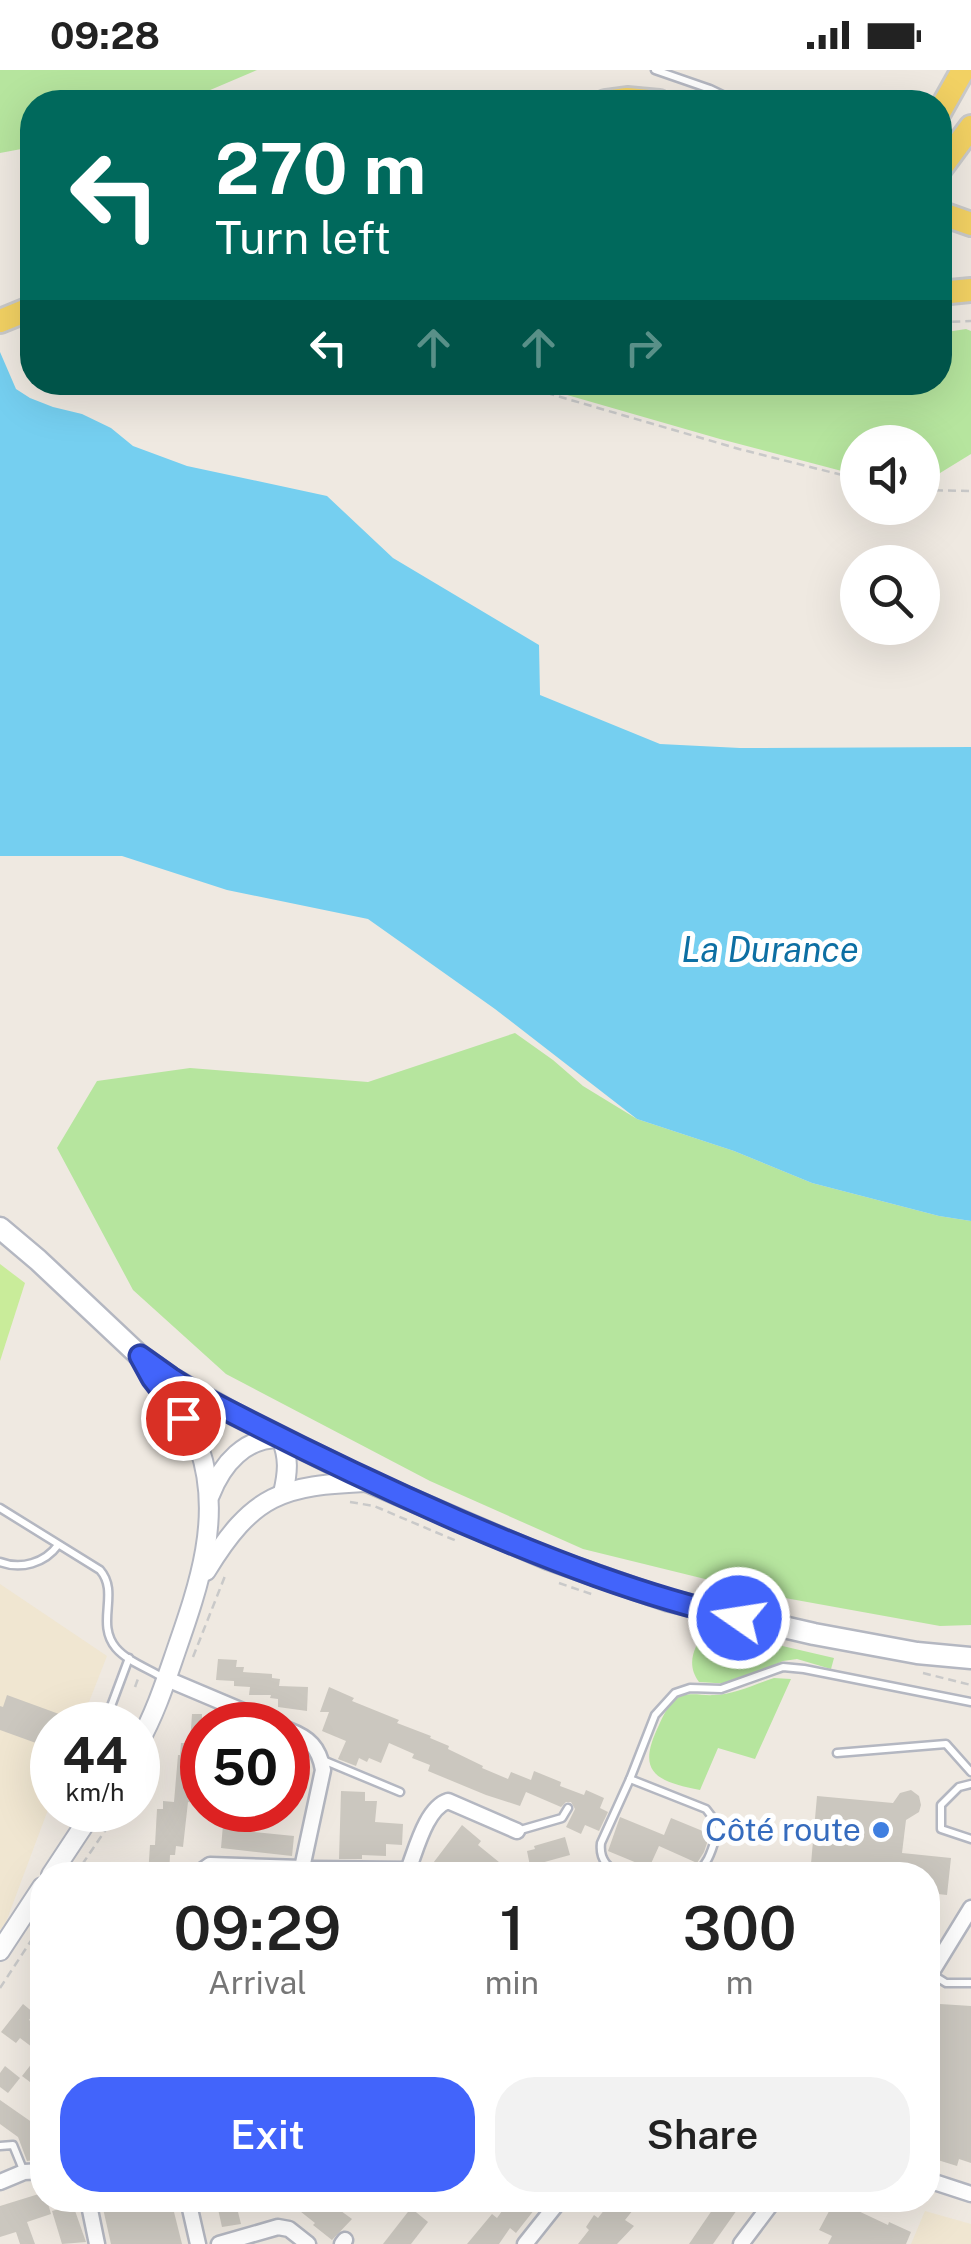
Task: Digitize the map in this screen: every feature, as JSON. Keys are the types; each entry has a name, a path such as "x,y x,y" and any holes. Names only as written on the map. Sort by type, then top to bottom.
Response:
{"main road":[{"path":"952,153 971,127"},
{"path":"0,1228 140,1356 171,1378 370,1482 548,1559 632,1589 720,1614 918,1653 971,1658"},
{"path":"918,1653 971,1670"}],"street":[{"path":"140,1356 193,1432 210,1496 201,1580 174,1683 160,1706"},
{"path":"210,1496 221,1472 237,1454 256,1441 270,1438 281,1438 288,1454 283,1493"},
{"path":"201,1580 229,1535 258,1507 283,1493 313,1485 370,1482"},
{"path":"174,1683 220,1702"},
{"path":"309,1862 323,1770 310,1742"},
{"path":"413,1862 431,1813 448,1801 517,1830"},
{"path":"57,1862 75,1832"},
{"path":"0,1951 30,1905"},
{"path":"940,1958 971,1908"},
{"path":"0,2182 30,2172"},
{"path":"940,2184 971,2194"},
{"path":"92,2212 97,2244"},
{"path":"191,2212 198,2244"},
{"path":"525,2244 550,2212"},
{"path":"742,2244 765,2212"},
{"path":"219,2244 278,2227 289,2229 308,2244"}],"lane":[{"path":"654,70 712,90"},
{"path":"0,1508 105,1575 109,1585 105,1622 108,1635 120,1652 174,1683"},
{"path":"0,1562 24,1566 51,1554 58,1545"},
{"path":"113,1702 129,1658"},
{"path":"605,1862 601,1843 655,1716 675,1693 690,1688 721,1688 783,1668 971,1702"},
{"path":"837,1753 946,1744 971,1772"},
{"path":"321,1760 400,1792"},
{"path":"630,1780 706,1809 719,1826 706,1862"},
{"path":"971,1784 959,1787 941,1804 941,1828 971,1839"},
{"path":"517,1830 562,1818 568,1808"},
{"path":"940,1980 971,1983"},
{"path":"0,2146 13,2145 24,2172"}],"path":[{"path":"553,395 738,450 840,474"},
{"path":"940,490 971,491"},
{"path":"174,1683 226,1573"},
{"path":"84,1862 104,1832"},
{"path":"0,1988 30,1942"}],"shaded area":[{"path":"0,1584 107,1656 89,1702 30,1702 30,1832 40,1832 0,1930"},
{"path":"925,2212 971,2224 971,2244 911,2244"}],"green space":[{"path":"0,70 257,70 210,90 20,90 20,149 0,153"},
{"path":"966,329 971,331 971,454 940,473 940,425 840,425 840,471 567,395 952,395 952,331"},
{"path":"515,1033 583,1086 637,1119 734,1151 812,1183 971,1221 971,1625 940,1626 774,1596 583,1549 430,1481 226,1374 133,1290 57,1148 97,1081 190,1068 368,1082"},
{"path":"0,1264 25,1283 0,1361"},
{"path":"706,1628 834,1658 831,1669 797,1659 783,1661 731,1684 699,1682 692,1662"},
{"path":"774,1678 791,1679 755,1759 718,1748 700,1790 671,1783 654,1772 649,1754 652,1741 676,1699 689,1694 729,1693"}],"water":[{"name":"La Durance","path":"0,352 20,395 82,414 111,428 133,446 187,466 327,496 393,558 539,645 540,695 660,744 740,748 971,747 971,1221 812,1183 734,1151 637,1119 495,1009 368,919 227,890 122,856 0,856"}],"building":[{"path":"218,1659 237,1660 236,1667 244,1667 243,1672 272,1674 272,1678 280,1679 279,1686 308,1687 307,1702 278,1702 271,1695 249,1695 250,1687 234,1686 234,1681 216,1680"},
{"path":"329,1687 399,1720 397,1723 431,1736 482,1768 508,1779 511,1772 531,1780 534,1771 561,1782 560,1786 604,1798 600,1808 608,1812 599,1831 585,1825 581,1834 566,1827 575,1809 571,1802 561,1807 526,1792 520,1806 486,1795 428,1771 430,1765 389,1743 381,1763 359,1758 356,1766 338,1759 346,1741 322,1731 329,1712 320,1712"},
{"path":"7,1695 30,1703 30,1741 0,1730 0,1706 3,1707"},
{"path":"178,1755 183,1847 176,1846 170,1862 149,1862 150,1845 155,1845 156,1832 160,1832 163,1801 174,1802"},
{"path":"911,1790 919,1796 921,1805 919,1812 906,1820 902,1853 951,1858 947,1895 940,1894 940,1862 811,1862 817,1796 893,1803 900,1793"},
{"path":"341,1791 365,1792 365,1801 377,1801 375,1822 403,1824 402,1845 386,1844 386,1856 339,1859"},
{"path":"620,1817 664,1835 671,1818 710,1834 698,1862 659,1846 652,1862 635,1862 608,1851"},
{"path":"462,1825 499,1862 434,1862"},
{"path":"222,1832 294,1836 292,1856 221,1848"},
{"path":"565,1837 570,1855 529,1862 527,1851 535,1849 534,1846"},
{"path":"23,2004 30,2010 30,2046 20,2038 16,2043 1,2032"},
{"path":"940,2004 971,2006 971,2163 959,2159 957,2166 940,2161"},
{"path":"5,2066 20,2078 8,2093 0,2087 0,2073"},
{"path":"30,2066 30,2082 22,2076"},
{"path":"0,2100 30,2121 30,2161 18,2137 0,2124"},
{"path":"30,2197 30,2212 50,2212 27,2222 35,2244 20,2244 16,2232 0,2237 0,2206"},
{"path":"52,2212 75,2212 86,2242 62,2244"},
{"path":"104,2212 174,2212 182,2244 111,2244"},
{"path":"219,2212 238,2212 241,2224 222,2227"},
{"path":"301,2212 342,2212 352,2219 332,2240"},
{"path":"408,2212 416,2212 428,2222 411,2244 383,2244"},
{"path":"501,2212 533,2212 516,2233 510,2228 499,2244 467,2244 492,2214 497,2218"},
{"path":"603,2212 631,2212 625,2220 634,2226 617,2244 578,2244 594,2215 598,2218"},
{"path":"711,2212 736,2212 713,2244 689,2244"},
{"path":"829,2212 860,2212 911,2232 906,2244 828,2244 832,2236 819,2230"}],"place":[{"name":"Côté route","path":"881,1830"}],"route":[{"path":"183,1418 140,1356 198,1395 370,1482 548,1559 667,1600 739,1618"}]}
